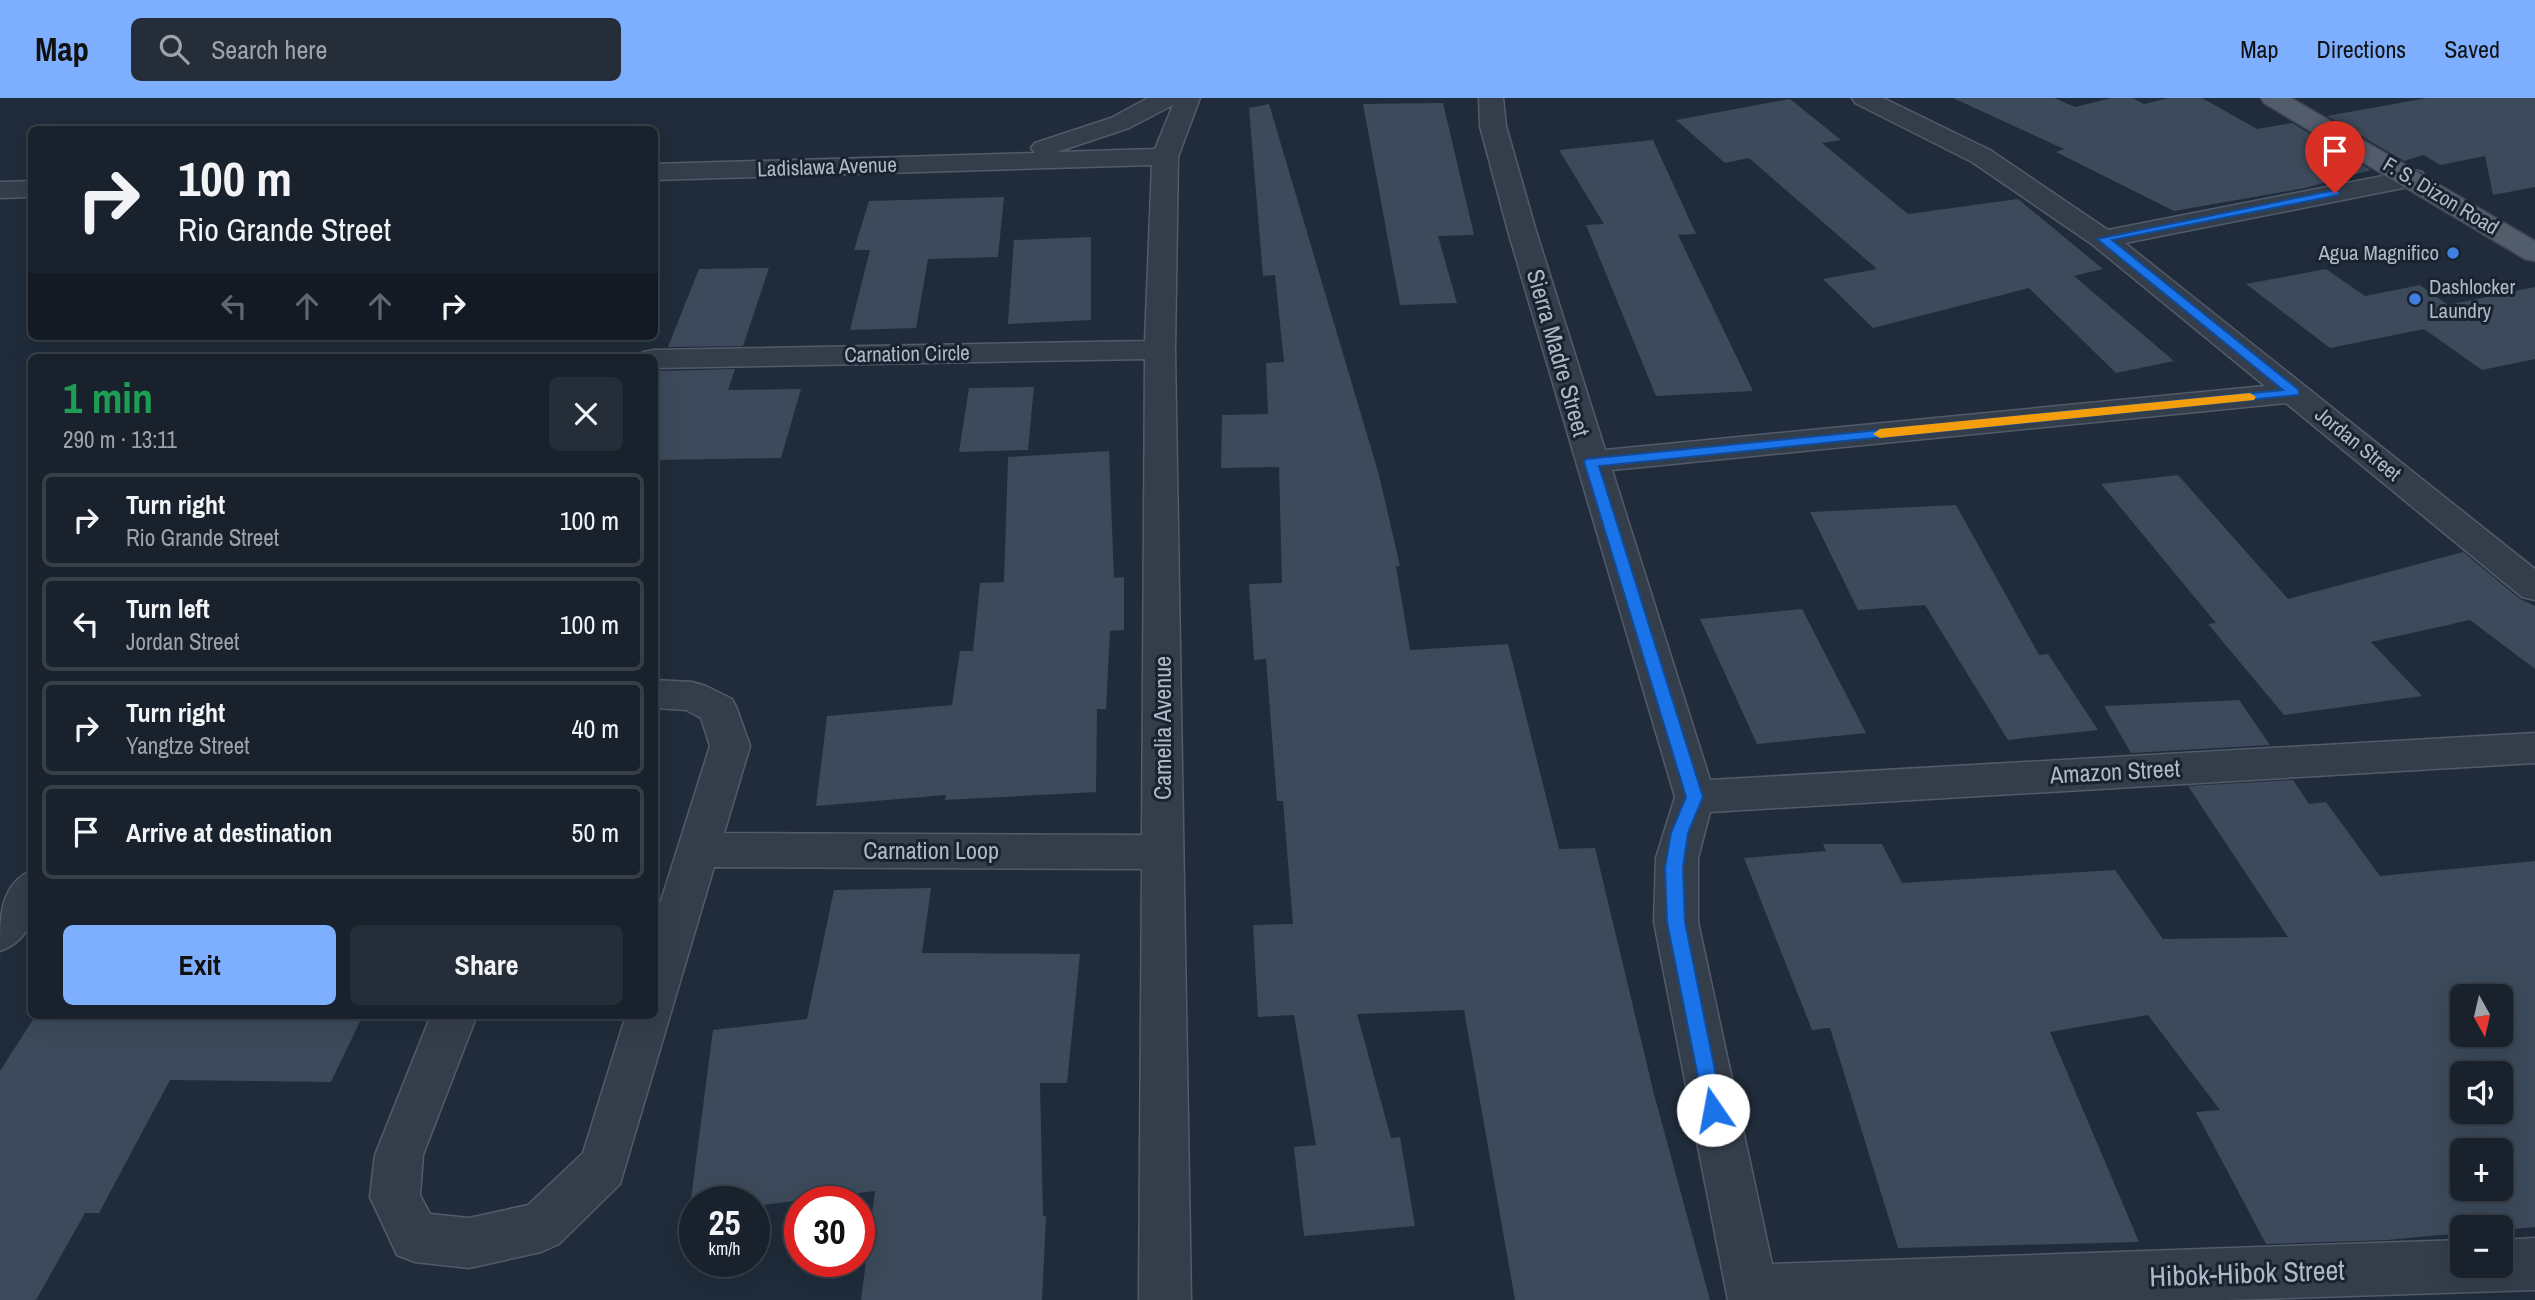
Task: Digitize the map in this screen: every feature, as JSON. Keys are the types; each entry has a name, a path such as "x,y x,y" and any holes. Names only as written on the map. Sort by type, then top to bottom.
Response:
{"main road":[{"name":"F. S. Dizon Road","path":"2273,98 2413,178 2535,253"}],"street":[{"name":"Ladislawa Avenue","path":"999,162 1120,123 1167,98"},
{"path":"1165,157 1188,98"},
{"name":"Sierra Madre Street","path":"1491,98 1493,126 1591,462 1695,797"},
{"name":"Jordan Street","path":"1864,98 1981,156 2103,239 2535,588"},
{"name":"Ladislawa Avenue","path":"658,172 1165,157"},
{"name":"Camelia Avenue","path":"1165,157 1160,350 1165,1300"},
{"path":"2103,239 2413,178"},
{"path":"0,190 28,189"},
{"name":"Carnation Circle","path":"658,359 1160,350"},
{"path":"1591,462 2294,393"},
{"path":"658,695 692,696 718,709 730,746 658,983"},
{"name":"Amazon Street","path":"1695,797 2535,748"},
{"path":"1695,797 1680,833 1674,868 1676,922 1752,1295"},
{"name":"Carnation Loop","path":"698,850 1163,852"},
{"path":"0,932 28,894"},
{"path":"452,1019 399,1155 395,1198 415,1237 469,1243 541,1227 603,1167 648,1019"},
{"path":"2513,1265 2535,1264"},
{"name":"Hibok-Hibok Street","path":"1752,1295 2269,1286 2450,1269"}],"building":[{"path":"1953,98 2054,98 2075,107 2111,98 2133,98 2144,104 2169,98 2202,98 2257,129 2292,123 2371,170 2305,188 2174,211 2056,152 2064,149"},
{"path":"2427,98 2535,98 2535,187 2493,195 2485,156 2440,165 2424,155 2404,161 2327,116"},
{"path":"1790,99 1841,140 1822,143 1908,214 2018,199 2103,269 2074,276 2174,361 2116,373 2029,288 1873,328 1823,279 1877,269 1749,158 1725,163 1676,120"},
{"path":"1443,103 1474,235 1438,236 1457,303 1400,305 1363,104"},
{"path":"1269,104 1379,475 1400,566 1396,566 1410,650 1508,644 1559,849 1595,848 1654,1094 1710,1300 1515,1300 1464,1010 1357,1014 1391,1138 1400,1137 1415,1226 1304,1236 1294,1147 1316,1145 1294,1015 1258,1017 1253,925 1293,924 1283,801 1277,801 1266,659 1254,660 1249,584 1282,583 1279,467 1221,468 1222,415 1268,414 1266,363 1284,362 1275,275 1263,276 1249,108"},
{"path":"1653,140 1696,234 1678,235 1753,391 1656,396 1586,225 1604,224 1559,150"},
{"path":"1004,197 998,257 928,259 916,328 850,330 870,250 854,250 869,201"},
{"path":"1091,237 1091,320 1008,324 1014,240"},
{"path":"769,268 743,346 668,347 699,269"},
{"path":"2326,269 2365,296 2420,285 2448,305 2535,287 2535,359 2482,370 2424,329 2330,348 2246,284"},
{"path":"735,369 728,390 801,389 781,458 658,460 658,371"},
{"path":"1034,387 1028,450 959,452 969,388"},
{"path":"1109,451 1114,578 1124,577 1124,630 1110,631 1106,709 1097,709 1096,792 945,800 946,795 816,806 827,716 952,705 960,651 973,651 980,583 1004,582 1008,457"},
{"path":"2178,475 2288,599 2463,552 2520,599 2535,606 2535,669 2470,620 2371,642 2422,696 2284,715 2208,624 2216,623 2101,484"},
{"path":"1956,505 2039,655 2048,654 2098,730 2008,740 1925,605 1858,610 1810,512"},
{"path":"1802,609 1866,733 1757,744 1700,619"},
{"path":"2239,700 2270,745 2131,753 2104,706"},
{"path":"2293,780 2309,804 2326,802 2380,876 2535,861 2535,1227 2513,1229 2513,1215 2450,1215 2450,1234 2387,1240 2266,1244 2196,1112 2220,1110 2148,1015 2050,1032 2139,1242 1898,1248 1830,1028 1812,1030 1744,858 1826,851 1823,844 1882,844 1902,883 2115,870 2163,939 2288,937 2188,786"},
{"path":"931,888 922,953 1080,954 1067,1083 1040,1083 1043,1216 1046,1216 1042,1300 861,1300 864,1277 875,1277 875,1186 784,1186 784,1202 770,1204 770,1186 693,1186 713,1030 807,1019 834,890"},
{"path":"33,1019 361,1019 331,1082 170,1080 99,1213 85,1213 36,1300 0,1300 0,1071"}],"slow traffic":[{"path":"1880,434 2250,397"}],"place":[{"name":"Agua Magnifico","path":"2453,253"},
{"name":"Dashlocker Laundry","path":"2415,299"}],"route":[{"path":"1713,1110 1676,922 1674,868 1680,833 1695,797 1591,462 2294,393 2103,239 2335,193"}]}
